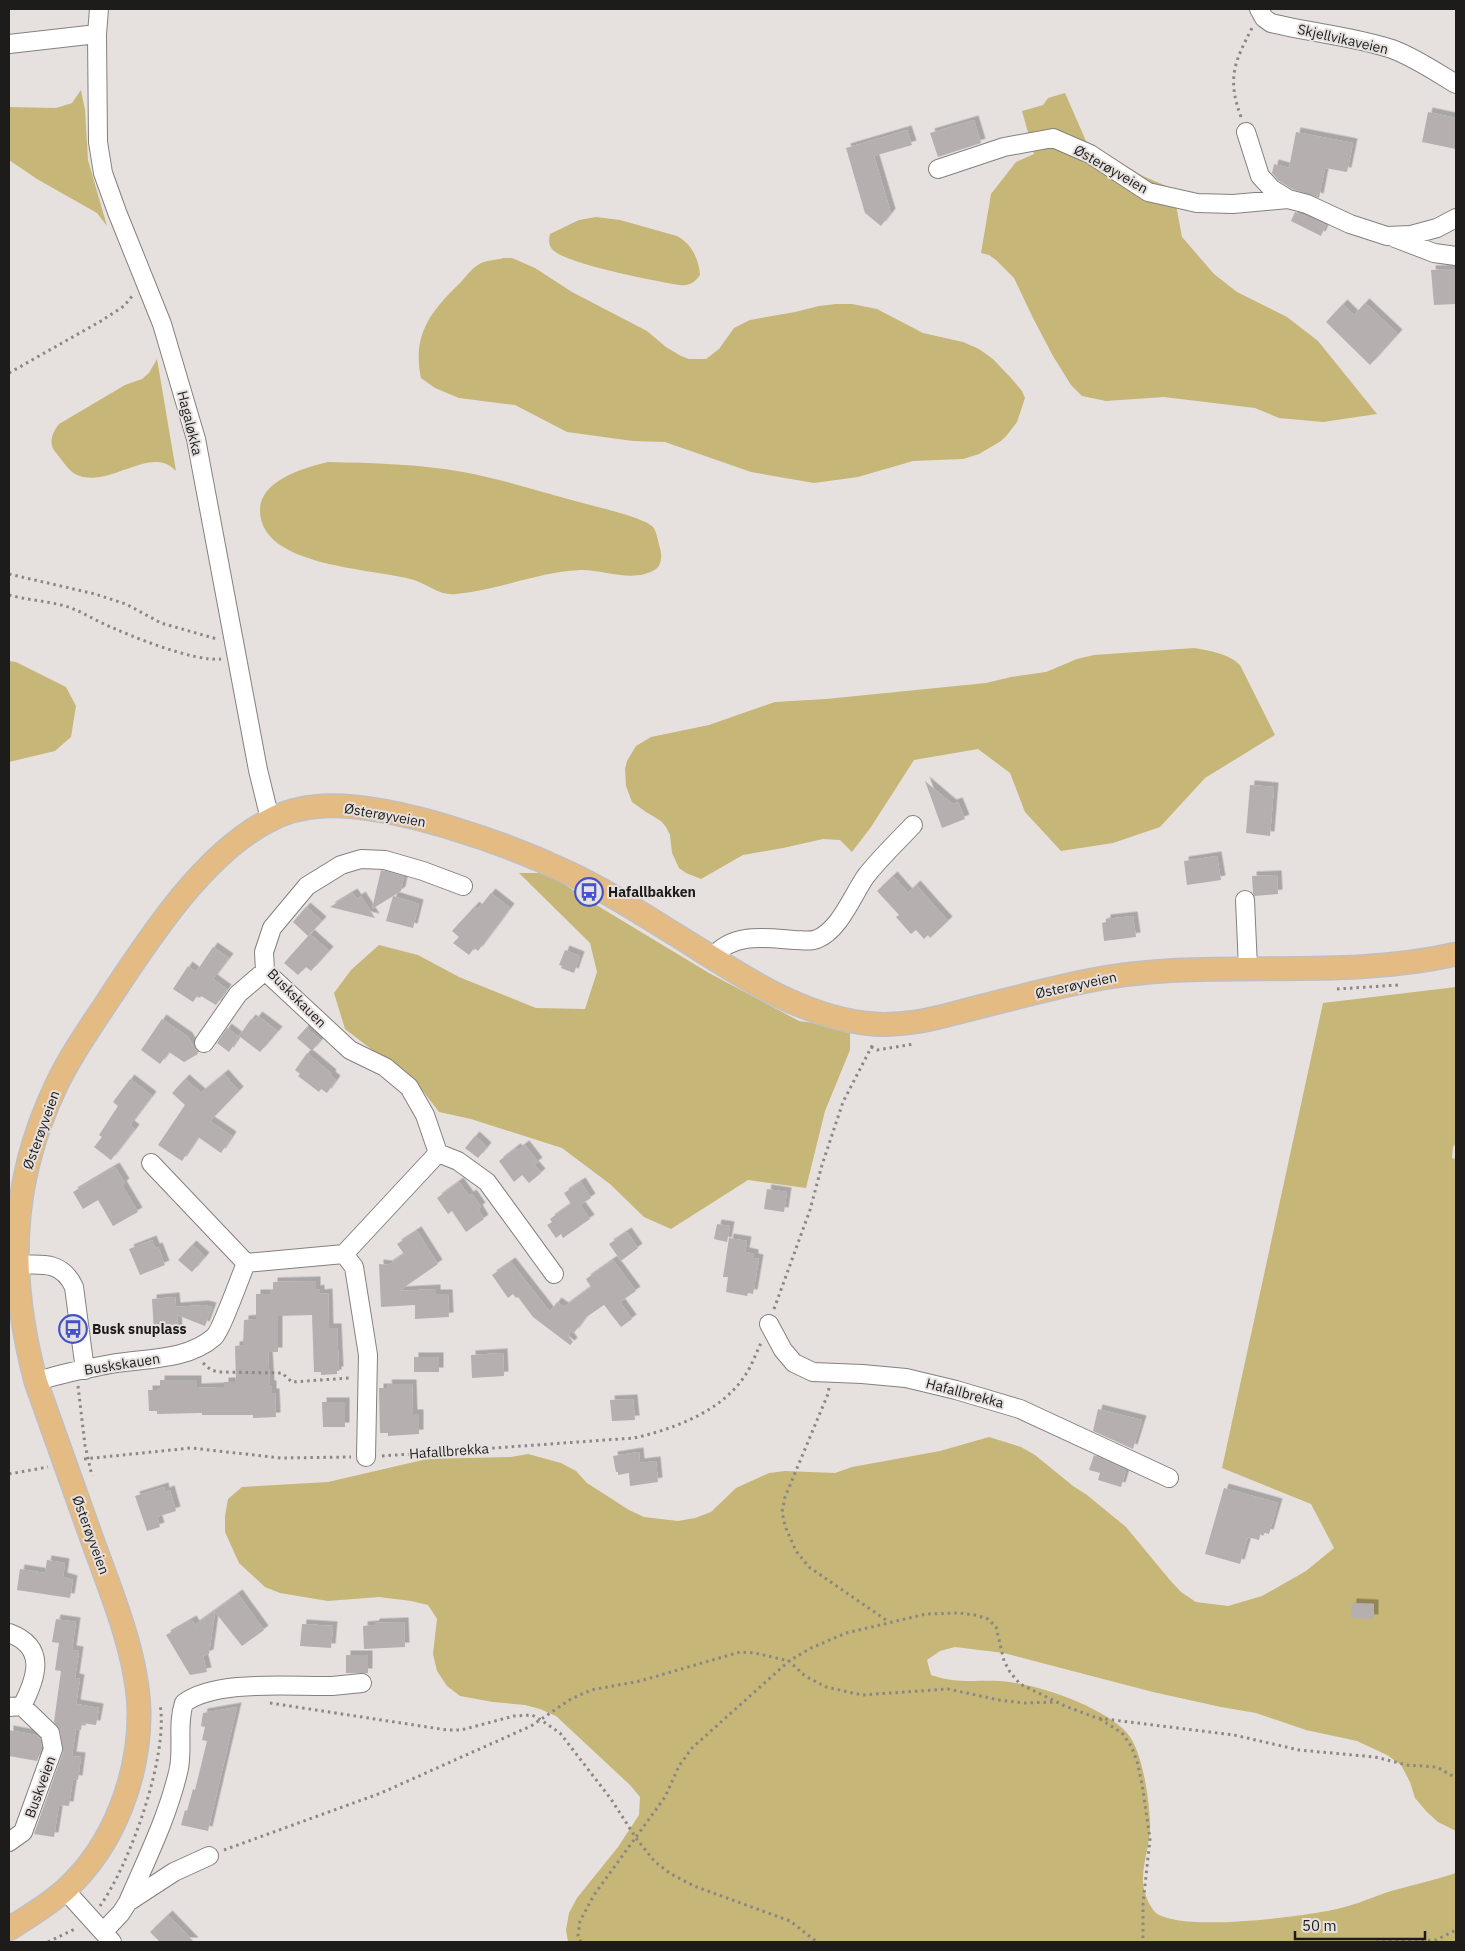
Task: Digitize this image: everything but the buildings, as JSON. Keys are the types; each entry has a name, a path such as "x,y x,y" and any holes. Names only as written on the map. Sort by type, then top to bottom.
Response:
{"main road":[{"name":"Østerøyveien","path":"9,1929 32,1915 65,1890 90,1862 108,1834 121,1808 130,1782 136,1747 139,1709 132,1663 118,1611 36,1382 22,1322 17,1265 17,1232 26,1169 43,1114 59,1080 86,1034 124,976 177,904 236,842 270,820 320,806 354,808 402,816 462,832 526,854 569,873 629,906 779,995 834,1017 879,1025 930,1020 1086,981 1133,973 1187,968 1345,969 1412,962 1456,954"}],"street":[{"name":"Hagaløkka","path":"99,9 97,34 98,142 103,173 162,324 196,439 235,650 265,804 270,820"},
{"name":"Skjellvikaveien","path":"1260,11 1267,22 1345,36 1390,49 1418,62 1456,84"},
{"path":"9,44 97,34"},
{"path":"1246,132 1260,176 1272,189 1288,199 1306,204 1350,224 1434,253 1456,256"},
{"name":"Østerøyveien","path":"938,169 1004,147 1053,138 1090,154 1148,192 1197,203 1233,204 1288,199"},
{"path":"1387,236 1411,235 1437,228 1456,218"},
{"path":"713,957 720,947 741,939 760,938 810,941 819,938 828,932 842,914 869,872 913,825"},
{"name":"Buskskauen","path":"438,1153 425,1115 409,1087 385,1067 350,1050 265,971 264,952 272,928 307,886 341,865 362,859 385,860 423,870 463,886"},
{"path":"1245,900 1248,968"},
{"path":"204,1043 238,994 265,971"},
{"path":"152,1163 246,1263 344,1254 438,1153 458,1160 487,1182 554,1274"},
{"path":"344,1254 354,1267 368,1355 366,1458"},
{"path":"17,1265 45,1263 60,1269 69,1277 74,1287 85,1370"},
{"name":"Buskskauen","path":"36,1382 56,1375 112,1364 172,1356 197,1349 215,1336 246,1263"},
{"name":"Hafallbrekka","path":"769,1324 783,1350 794,1363 813,1372 906,1378 956,1390 1020,1409 1168,1478"},
{"name":"Buskveien","path":"9,1633 20,1637 32,1647 35,1662 33,1682 15,1707 50,1732 53,1749 23,1832 9,1842"},
{"path":"65,1890 108,1937 128,1902 159,1830 176,1783 181,1758 180,1719 184,1703 192,1697 246,1686 333,1686 362,1683"},
{"path":"128,1902 174,1872 209,1856"}],"path":[{"path":"1246,132 1237,107 1232,81 1239,54 1260,11"},
{"path":"9,372 101,321 124,306 145,282"},
{"path":"9,574 95,594 126,604 161,623 235,650"},
{"path":"9,595 36,602 64,606 118,630 172,650 206,659 224,659 235,650"},
{"path":"1329,989 1400,985"},
{"name":"Hafallbrekka","path":"78,1461 191,1448 281,1458 366,1458 634,1438 652,1434 694,1416 730,1394 746,1374 769,1324 810,1210 838,1114 879,1034 879,1025"},
{"path":"871,1047 877,1050 922,1042"},
{"path":"197,1349 203,1362 211,1370 219,1372 282,1373 292,1382 367,1377"},
{"path":"831,1373 828,1394 786,1497 782,1512 785,1526 796,1551 809,1567 889,1622"},
{"path":"9,1474 50,1466"},
{"path":"581,1942 578,1936 580,1921 594,1895 665,1797 679,1766 692,1748 788,1661 811,1648 846,1633 926,1614 950,1613 975,1615 988,1619 996,1627 1004,1662 1020,1684 1097,1718 1122,1733 1131,1746 1137,1761 1142,1784 1150,1839 1143,1904 1144,1942"},
{"path":"209,1856 381,1793 509,1737 541,1720 571,1699 591,1690 640,1681 740,1652 755,1653 788,1661 805,1676 826,1687 862,1695 948,1689 1000,1700 1058,1702"},
{"path":"246,1686 262,1700 275,1705 447,1730 461,1730 514,1716 532,1715 560,1733 611,1799 636,1838 655,1862 671,1874 694,1886 790,1921 817,1942"},
{"path":"1097,1718 1227,1734 1299,1750 1375,1757 1407,1765 1437,1767 1456,1778"},
{"path":"48,1942 81,1924"},
{"path":"1376,1942 1436,1940 1456,1930"}],"shaded area":[{"path":"81,90 85,110 88,160 107,226 97,213 37,179 9,160 9,107 56,108 72,103"},
{"path":"1065,93 1086,141 1143,176 1173,189 1182,237 1214,274 1237,292 1287,317 1318,341 1377,414 1323,422 1279,418 1255,408 1164,397 1106,401 1082,396 1071,385 1053,356 1014,278 996,260 989,255 981,253 991,194 1016,162 1034,154 1022,111 1043,105 1048,98"},
{"path":"596,217 620,220 677,236 693,252 698,263 700,275 691,283 679,285 591,266 560,255 552,249 549,243 550,234 579,220"},
{"path":"512,258 535,268 572,292 647,331 666,347 689,359 706,359 719,349 734,328 750,320 819,306 852,304 877,309 923,333 963,342 979,349 993,359 1011,378 1022,391 1025,398 1017,422 1007,435 1001,441 979,454 963,459 913,461 858,477 814,483 751,472 665,442 633,441 567,432 515,405 459,398 435,388 421,378 419,350 421,337 432,315 475,267 484,262"},
{"path":"157,359 176,471 166,464 154,462 101,477 88,478 72,472 52,447 52,436 59,424 125,385 142,379 149,373"},
{"path":"328,462 379,463 463,472 512,483 625,515 643,521 653,527 661,551 660,562 656,569 638,575 618,575 589,570 564,571 488,589 450,594 440,592 414,580 348,568 299,555 279,544 265,530 260,511 262,501 274,484 284,477"},
{"path":"1194,648 1224,655 1240,665 1275,735 1205,778 1160,827 1113,843 1061,851 1025,812 1010,773 978,749 914,760 871,827 852,852 840,840 823,839 743,855 701,879 679,868 672,853 670,835 666,827 661,821 632,802 626,786 625,769 627,761 636,746 651,737 709,725 775,702 826,699 986,683 1046,672 1077,659 1094,655"},
{"path":"9,661 16,662 66,687 76,706 71,737 55,751 9,762"},
{"path":"519,873 547,873 709,973 799,1021 850,1028 850,1050 825,1111 806,1188 748,1180 671,1229 644,1217 610,1184 562,1148 471,1119 439,1112 419,1086 345,1029 334,993 351,970 379,945 418,955 459,977 536,1008 585,1009 597,972 590,943"},
{"path":"1456,987 1456,1143 1453,1147 1452,1158 1456,1159 1456,1831 1438,1822 1415,1798 1410,1782 1401,1765 1387,1755 1357,1741 1306,1730 1256,1713 1153,1692 1004,1653 955,1647 940,1651 927,1660 931,1675 958,1681 1014,1683 1049,1691 1102,1714 1127,1733 1133,1741 1141,1764 1149,1805 1150,1833 1143,1873 1143,1887 1154,1911 1167,1918 1213,1922 1298,1916 1344,1907 1391,1891 1456,1873 1456,1942 568,1942 566,1930 569,1913 577,1898 618,1847 639,1815 640,1797 630,1785 556,1716 525,1705 460,1696 447,1686 437,1671 433,1654 437,1619 428,1605 379,1597 328,1601 280,1593 265,1587 239,1563 225,1532 225,1516 228,1499 242,1487 328,1482 427,1459 511,1457 528,1454 561,1463 576,1471 587,1483 629,1510 644,1517 678,1521 695,1518 711,1512 736,1488 769,1473 785,1471 835,1473 852,1467 940,1451 989,1437 1021,1447 1035,1455 1087,1495 1126,1527 1181,1592 1196,1602 1228,1606 1262,1596 1306,1571 1334,1548 1311,1504 1222,1468 1323,1003"}],"place":[{"name":"Hafallbakken","path":"589,892"},
{"name":"Busk snuplass","path":"73,1329"}]}
